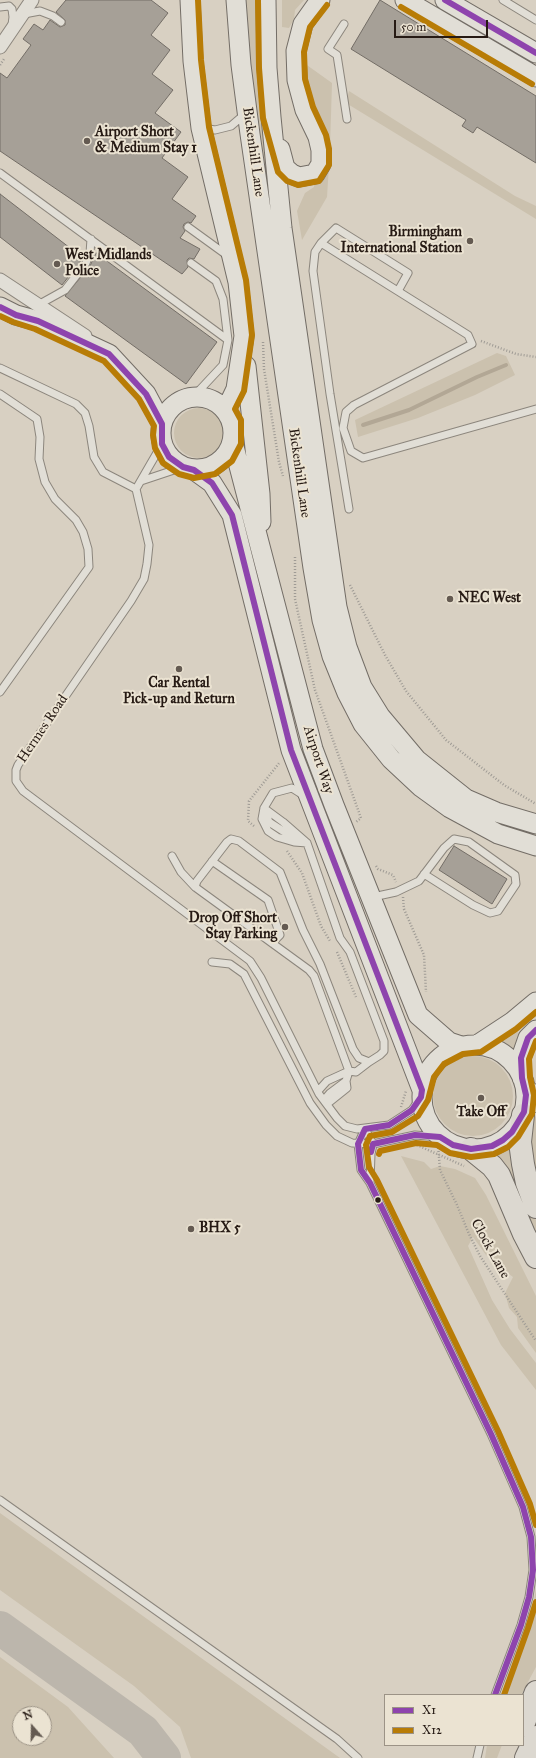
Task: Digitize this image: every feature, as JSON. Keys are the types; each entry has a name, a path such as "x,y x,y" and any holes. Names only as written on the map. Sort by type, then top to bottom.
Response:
{"highway":[{"path":"527,1112 520,1142 527,1183 536,1207"},
{"path":"468,1158 492,1166 499,1175 524,1234 536,1257"},
{"path":"524,1722 536,1692"},
{"path":"526,1758 536,1737"},
{"path":"511,1758 515,1746"}],"street":[{"path":"0,47 24,14 32,0"},
{"path":"190,0 193,60 201,128 238,282 236,389 226,410"},
{"name":"Bickenhill Lane","path":"236,0 241,65 247,112 313,568 322,620 332,656 346,693 363,724 391,759 421,787 450,808 498,834 536,846"},
{"name":"Bickenhill Lane","path":"266,0 267,68 282,228 337,606 347,647 362,687 380,716 417,760 466,799 496,812 536,824"},
{"path":"271,116 285,168 292,174 299,177 315,174 321,164 322,150 318,137 305,110 297,80 296,51 303,24 320,0"},
{"path":"405,0 536,78"},
{"path":"445,0 536,53"},
{"path":"0,280 73,327 109,354 146,394 162,424"},
{"path":"5,312 38,321 109,354"},
{"path":"236,338 260,494 261,555"},
{"path":"194,396 210,398 226,410 233,421 233,443 225,457 213,466 189,468 170,457 162,444 162,424 168,411 178,402 194,396"},
{"name":"Airport Way","path":"233,443 313,750 334,805 418,1015 449,1042 469,1046"},
{"name":"Airport Way","path":"189,468 212,483 232,515 291,750 422,1094"},
{"path":"536,1002 512,1022 469,1046 450,1050 439,1058 427,1073 422,1094 426,1118 439,1145 453,1145 468,1158 503,1140 512,1132 527,1112 527,1083 522,1058 528,1038 536,1030"},
{"path":"469,1046 495,1049 510,1059 527,1083"}],"lane":[{"path":"503,0 536,20"},
{"path":"0,7 9,6 12,9 13,17 10,34"},
{"path":"24,14 40,11 53,16 61,22"},
{"path":"344,24 328,49 337,55 347,119"},
{"path":"201,128 215,130 231,126 247,112"},
{"path":"0,173 91,240 236,338"},
{"path":"188,227 233,260"},
{"path":"349,509 330,394 313,271 315,252 321,243 336,228 408,273 398,291"},
{"path":"38,305 65,290 86,263 90,252 91,240"},
{"path":"321,243 468,335 472,344 354,405 346,412 343,428 351,451 363,458 536,409"},
{"path":"191,263 216,281 236,338 222,365 194,396"},
{"path":"0,368 76,404 85,413 90,426 94,457 104,472 136,489 162,444"},
{"path":"0,394 37,419 40,437 39,459 45,482 56,499 76,520 84,532 88,549 89,567 0,692"},
{"path":"141,481 189,468"},
{"name":"Hermes Road","path":"136,489 148,545 147,564 144,579 131,601 18,766 15,776 16,781 23,791 250,961 261,978 318,1091"},
{"path":"307,843 294,842 277,837 268,831 262,819 264,808 273,793 292,788 310,799"},
{"path":"264,808 307,843 340,938 350,952 384,1041 384,1051 356,1072 349,1071 328,1081 318,1091 345,1126 357,1129 389,1125 412,1110 422,1094"},
{"path":"195,887 197,881 212,861 231,839 239,841 280,872 303,930 320,964 353,1049 359,1058 369,1062"},
{"path":"371,898 400,890 419,881 424,874 444,848 454,839 469,842 509,871 515,876 516,884 498,911 490,913 473,905 424,874"},
{"path":"172,856 181,872 195,887 309,970 314,976 349,1071 346,1081 330,1093 325,1102"},
{"path":"212,861 268,900 280,935 272,943"},
{"path":"212,962 230,964 244,974 310,1103 326,1125 337,1136 352,1143 373,1144 415,1135 439,1145"},
{"path":"309,970 320,964"},
{"path":"365,1129 358,1144 361,1170 370,1183 494,1441 523,1507 531,1537 533,1570 529,1597 521,1625 495,1694"},
{"path":"365,1129 373,1144 370,1166 370,1183"},
{"path":"0,1500 337,1739 358,1758"},
{"path":"477,1758 480,1746"}],"path":[{"path":"470,339 479,340 516,354 536,357"},
{"path":"260,830 248,821 249,801 280,761"},
{"path":"353,824 361,818"},
{"path":"283,848 289,853 302,873 321,926 331,943"},
{"path":"374,863 378,869 393,876 400,890 404,908 424,955 427,1000"},
{"path":"335,949 356,998"},
{"path":"415,1144 439,1145 468,1158"},
{"name":"Clock Lane","path":"439,1145 440,1170 480,1256 536,1341"}],"shaded area":[{"path":"244,0 260,0 331,607 392,742 536,833 536,837 496,825 440,793 388,744 327,609 246,41"},
{"path":"282,0 304,0 295,10 294,19 289,28 282,27"},
{"path":"304,63 332,83 330,147 315,107 304,84"},
{"path":"349,91 515,196 536,206 536,219 346,103"},
{"path":"329,165 327,197 302,240 297,211 305,193 314,187 314,179"},
{"path":"497,353 506,356 515,375 475,395 418,418 358,437 355,420"},
{"path":"194,408 204,408 217,415 224,428 224,438 217,451 204,458 194,458 185,454 178,447 174,438 174,428 178,419 185,412"},
{"path":"515,1029 522,1037 515,1053 508,1045 498,1041"},
{"path":"473,1056 488,1059 501,1068 510,1081 513,1096 510,1111 501,1124 488,1133 473,1136 458,1133 445,1124 436,1111 433,1096 436,1081 445,1068 458,1059"},
{"path":"536,1116 536,1187 528,1129"},
{"path":"514,1143 529,1204 536,1220 536,1241 491,1155"},
{"path":"401,1156 424,1162 431,1169 440,1166 455,1169 475,1178 486,1195 536,1296 536,1353 518,1328 517,1317 509,1308 505,1293 513,1277 506,1272 498,1260 486,1255 473,1237 468,1246 492,1300 510,1329 536,1363 536,1390 501,1345"},
{"path":"0,1513 340,1758 191,1758 180,1727 134,1686 0,1590"},
{"path":"536,1590 536,1667 522,1694 504,1694 529,1623"},
{"path":"0,1657 68,1707 114,1758 0,1758"},
{"path":"487,1746 502,1746 497,1758 485,1758"}],"building":[{"name":"Airport Short & Medium Stay 1","path":"66,0 151,0 168,13 151,35 170,50 152,74 173,90 155,113 181,132 162,158 188,177 172,199 196,216 191,223 188,222 184,224 183,227 185,231 180,238 200,249 194,259 189,258 187,260 188,267 182,274 0,151 0,73 7,78 31,45 23,39 34,24 43,30 50,20 60,27 65,25 65,20 56,12"},
{"path":"380,0 536,96 536,163 477,127 473,133 462,126 466,120 351,49"},
{"path":"0,194 83,258 62,285 0,237"},
{"path":"96,253 217,342 186,384 65,296 90,266"},
{"path":"454,846 507,879 492,904 439,870"}],"waterway":[{"path":"363,425 409,410 477,377 506,365"}],"taxiway":[{"path":"0,1628 143,1731 164,1758"}],"transit line":[{"name":"X12","path":"0,316 35,329 104,361 139,399 154,426 153,435 155,448 163,463 179,474 194,478 215,474 232,461 241,444 241,420 235,409 244,391 252,335 246,280 209,127 201,60 198,0"},
{"name":"X12","path":"258,0 259,68 263,118 278,172 287,181 298,185 319,181 329,165 329,149 326,135 313,107 305,79 304,52 310,27 327,5"},
{"name":"X1","path":"445,0 536,53"},
{"name":"X12","path":"401,7 532,84"},
{"name":"X1","path":"0,307 16,315 38,321 109,354 146,394 162,424 162,444 169,457 183,467 194,470 212,483 232,515 291,750 422,1090 421,1097 412,1110 389,1125 365,1129 358,1144 361,1170 370,1183 491,1434 523,1507 531,1537 533,1570 529,1597 521,1625 495,1694"},
{"name":"X12","path":"536,1012 516,1029 481,1052 463,1054 444,1064 434,1077 428,1100 418,1116 392,1132 370,1136 366,1145 369,1167 377,1180 498,1431 530,1504 536,1525"},
{"name":"X1","path":"371,1152 373,1144 415,1135 440,1137 453,1145 471,1149 492,1146 503,1140 512,1132 524,1112 526,1095 522,1078 521,1058 528,1038 536,1030"},
{"name":"X12","path":"379,1154 380,1151 416,1143 437,1145 450,1153 471,1157 494,1154 508,1147 518,1137 532,1114 534,1095 530,1077 529,1059 536,1041"},
{"name":"X12","path":"504,1694 536,1602"}],"place":[{"name":"Airport Short & Medium Stay 1","path":"87,141"},
{"name":"Birmingham International Station","path":"470,241"},
{"name":"West Midlands Police","path":"57,264"},
{"name":"NEC West","path":"450,599"},
{"name":"Car Rental Pick-up and Return","path":"179,669"},
{"name":"Drop Off Short Stay Parking","path":"285,927"},
{"name":"Take Off","path":"481,1098"},
{"name":"BHX 5","path":"191,1229"}]}
